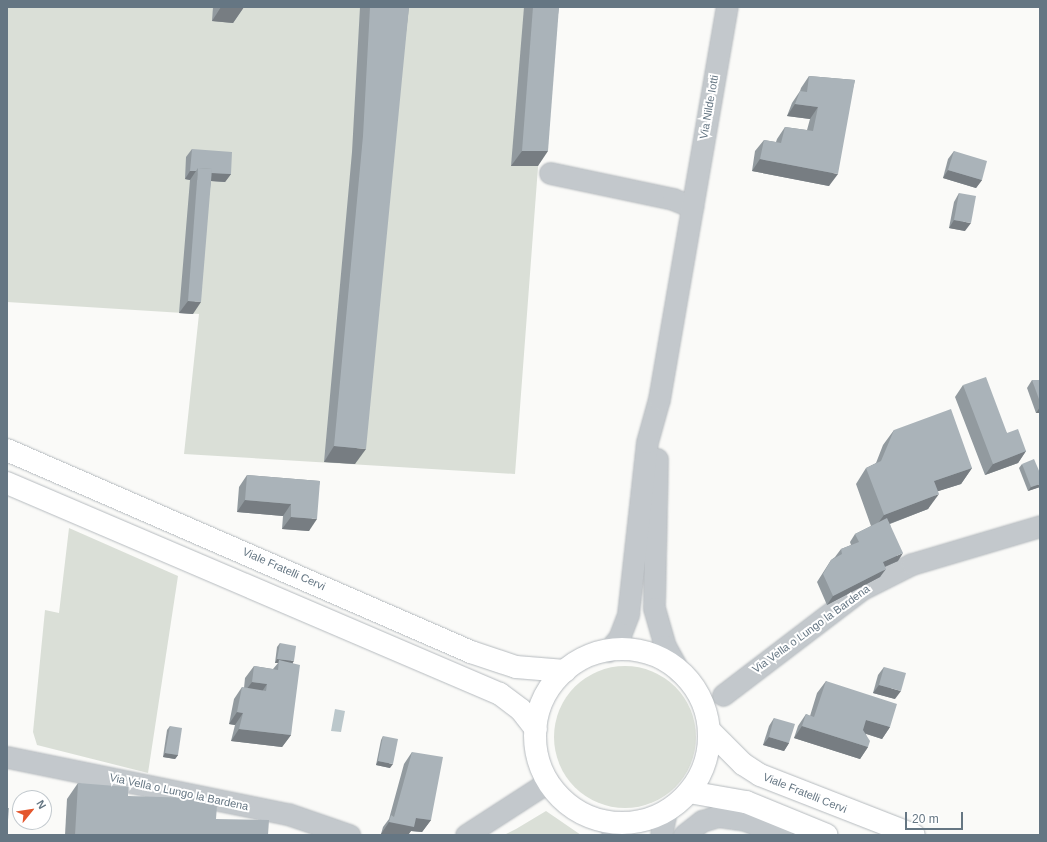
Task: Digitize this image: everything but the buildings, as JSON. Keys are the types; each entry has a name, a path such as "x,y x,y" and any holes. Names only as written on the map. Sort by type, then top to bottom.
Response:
{"main road":[{"name":"Viale Fratelli Cervi","path":"7,450 471,652 516,667 565,671"},
{"path":"7,483 500,694 521,710 536,729"},
{"path":"608,651 638,651 678,671 696,691 708,730 705,763 689,792 666,812 638,822 611,828 574,808 548,782 540,765 536,729 545,697 565,671 592,655 608,651"},
{"name":"Viale Fratelli Cervi","path":"708,730 760,776 914,835"},
{"path":"689,792 746,802 828,835"}],"street":[{"name":"Via Nilde Iotti","path":"659,399 727,7"},
{"path":"550,173 673,199 692,207"},
{"path":"608,651 619,638 628,614 646,442 659,399"},
{"path":"659,399 654,608 665,646 678,671"},
{"name":"Via Vella o Lungo la Bardena","path":"723,695 862,589 912,564 1040,526"},
{"name":"Via Vella o Lungo la Bardena","path":"7,757 288,814 349,835"},
{"path":"466,835 548,782"},
{"path":"661,835 666,812"},
{"path":"684,835 702,821 718,816 745,820 782,835"}],"shaded area":[{"path":"7,7 550,7 515,474 184,454 199,314 7,302"},
{"path":"69,528 178,576 148,773 37,745 33,732 45,610 59,613"},
{"path":"625,666 652,672 664,678 675,687 684,698 690,710 696,737 690,764 684,776 675,787 664,796 652,802 625,808 598,802 586,796 575,787 566,776 560,764 554,737 560,710 566,698 575,687 586,678 598,672"},
{"path":"335,709 345,711 341,732 331,731"},
{"path":"546,811 581,835 504,835 516,829"}]}
